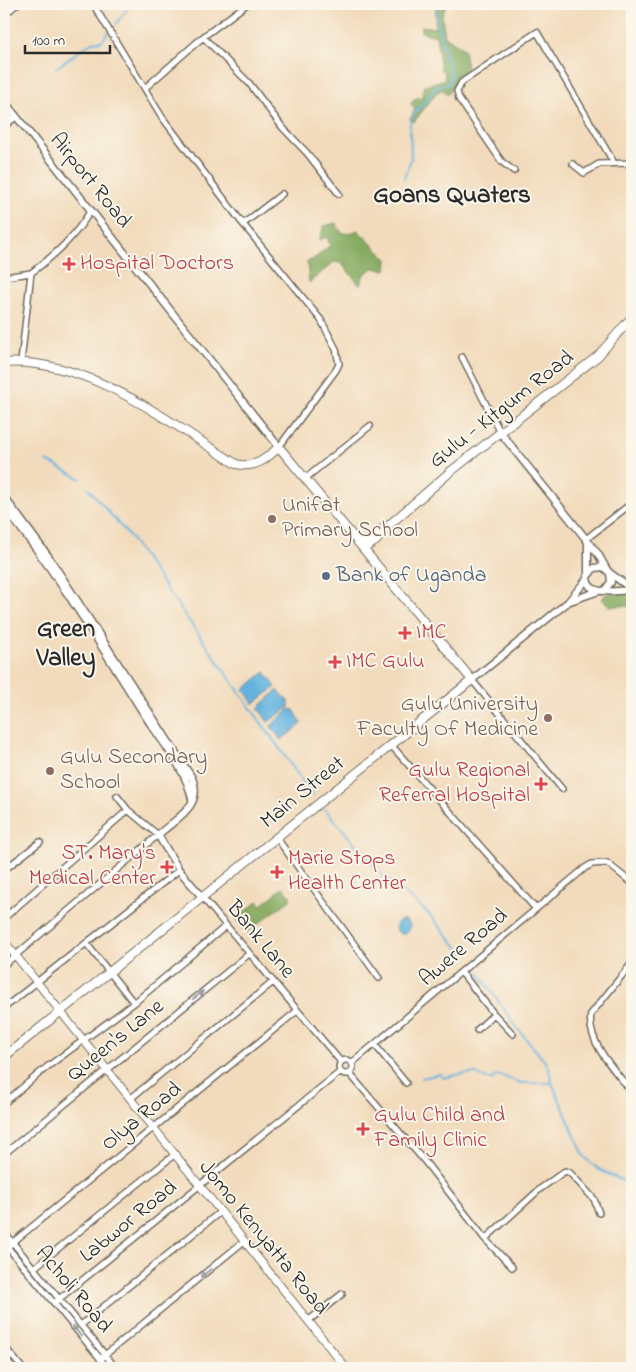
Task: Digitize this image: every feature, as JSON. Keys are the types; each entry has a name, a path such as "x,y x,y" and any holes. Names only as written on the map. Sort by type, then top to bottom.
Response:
{"main road":[{"name":"Gulu - Kitgum Road","path":"363,547 500,432 598,356 632,317"},
{"path":"4,363 21,362 49,366 110,388 138,402 236,464 251,466 258,464 279,447 472,680"},
{"path":"353,535 375,537 372,558"},
{"name":"Main Street","path":"4,1057 472,680"},
{"name":"Jomo Kenyatta Road","path":"4,942 346,1368"}],"street":[{"path":"4,16 17,4"},
{"path":"93,4 162,116 243,224 321,320 338,356 336,370 279,447"},
{"path":"145,88 203,38 247,4"},
{"path":"514,171 502,162 459,100 457,91 462,82 537,32 614,163"},
{"path":"203,38 249,83 283,128 307,153 339,194"},
{"name":"Airport Road","path":"4,101 279,447"},
{"path":"4,126 16,117"},
{"path":"574,164 584,173 599,164 632,163"},
{"path":"243,224 282,194"},
{"path":"4,277 32,274 65,246 82,226 91,210"},
{"path":"21,362 32,274"},
{"path":"462,357 500,432 587,541 608,571 611,582 602,591"},
{"path":"306,478 370,426"},
{"path":"4,497 68,592 182,772 193,803 185,814 4,965"},
{"path":"587,541 632,503"},
{"path":"4,507 68,592"},
{"path":"587,541 590,586 602,591"},
{"path":"568,602 598,567 608,571 632,589"},
{"path":"568,602 602,591 632,589"},
{"name":"Main Street","path":"472,680 568,602"},
{"path":"472,680 562,789"},
{"path":"391,745 536,910"},
{"path":"116,796 128,810 158,835"},
{"path":"4,918 128,810"},
{"name":"Bank Lane","path":"158,835 179,870 341,1062"},
{"path":"276,837 379,978"},
{"path":"4,870 40,842"},
{"name":"Awere Road","path":"352,1063 585,868 600,862 614,866 632,883"},
{"path":"4,1008 179,870"},
{"path":"4,1103 82,1041 134,1003 226,926"},
{"path":"86,943 134,1003"},
{"name":"Queen's Lane","path":"4,1154 249,954"},
{"path":"632,963 591,1014 590,1020 593,1034 604,1055 632,1092"},
{"path":"461,972 494,1014 513,1034"},
{"path":"130,1099 273,982"},
{"name":"Olya Road","path":"5,1245 12,1242 154,1129 297,1011"},
{"path":"477,1030 494,1014"},
{"path":"375,1045 406,1083"},
{"path":"346,1060 352,1063 354,1068 350,1074 345,1075 340,1072 341,1062 346,1060"},
{"name":"Labwor Road","path":"54,1303 340,1072"},
{"path":"350,1074 426,1163 485,1239 512,1267"},
{"path":"34,1268 174,1154"},
{"path":"485,1239 540,1189 565,1172 570,1173 594,1199 599,1213"},
{"path":"81,1325 220,1212"},
{"name":"Acholi Road","path":"4,1232 116,1368"},
{"path":"100,1359 243,1242"},
{"name":"Acholi Road","path":"5,1245 108,1368"},
{"path":"308,1320 342,1294"},
{"path":"4,1346 22,1368"}],"green space":[{"path":"436,4 444,4 446,6 442,16 445,36 464,49 467,67 447,95 443,89 436,93 414,122 410,120 415,109 411,104 414,99 422,97 424,86 445,79 444,72 441,70 436,36 421,32 422,26 435,28"},
{"path":"336,223 341,232 348,234 358,230 387,259 386,270 373,268 364,274 360,285 341,263 334,262 309,283 307,262 330,246 327,237 319,240 324,226"},
{"path":"632,593 632,606 609,606 602,599 606,594"},
{"path":"283,887 290,896 290,900 247,932 236,919 258,901 262,905"}],"water":[{"path":"265,672 276,687 253,704 244,689"},
{"path":"278,690 289,702 289,707 268,722 258,708"},
{"path":"289,709 294,710 302,724 281,740 271,726"},
{"path":"403,920 408,922 410,927 408,932 403,934 398,932 396,927 398,922"}],"waterway":[{"path":"116,24 131,4"},
{"path":"404,178 411,159 410,124 414,114 436,88 450,83 451,76 436,18 438,4"},
{"path":"56,68 92,42 102,41 108,32"},
{"path":"47,461 81,479"},
{"path":"88,488 129,536 313,796"},
{"path":"325,809 380,873 428,913 465,956"},
{"path":"478,972 518,1029 548,1065 552,1083 584,1156 598,1169 632,1185"},
{"path":"422,1078 440,1074 444,1078 461,1074 477,1074 491,1080 496,1076 501,1076 521,1083 552,1083"}],"place":[{"name":"Hospital Doctors","path":"69,264"},
{"name":"Unifat Primary School","path":"272,519"},
{"name":"Bank of Uganda","path":"326,576"},
{"name":"IMC","path":"405,633"},
{"name":"IMC Gulu","path":"335,662"},
{"name":"Gulu University Faculty Of Medicine","path":"548,718"},
{"name":"Gulu Secondary School","path":"50,771"},
{"name":"Gulu Regional Referral Hospital","path":"541,784"},
{"name":"ST. Mary's Medical Center","path":"167,867"},
{"name":"Marie Stops Health Center","path":"277,872"},
{"name":"Gulu Child and Family Clinic","path":"363,1129"}],"district":[{"name":"Goans Quaters","path":"452,196"},
{"name":"Green Valley","path":"66,644"}]}
